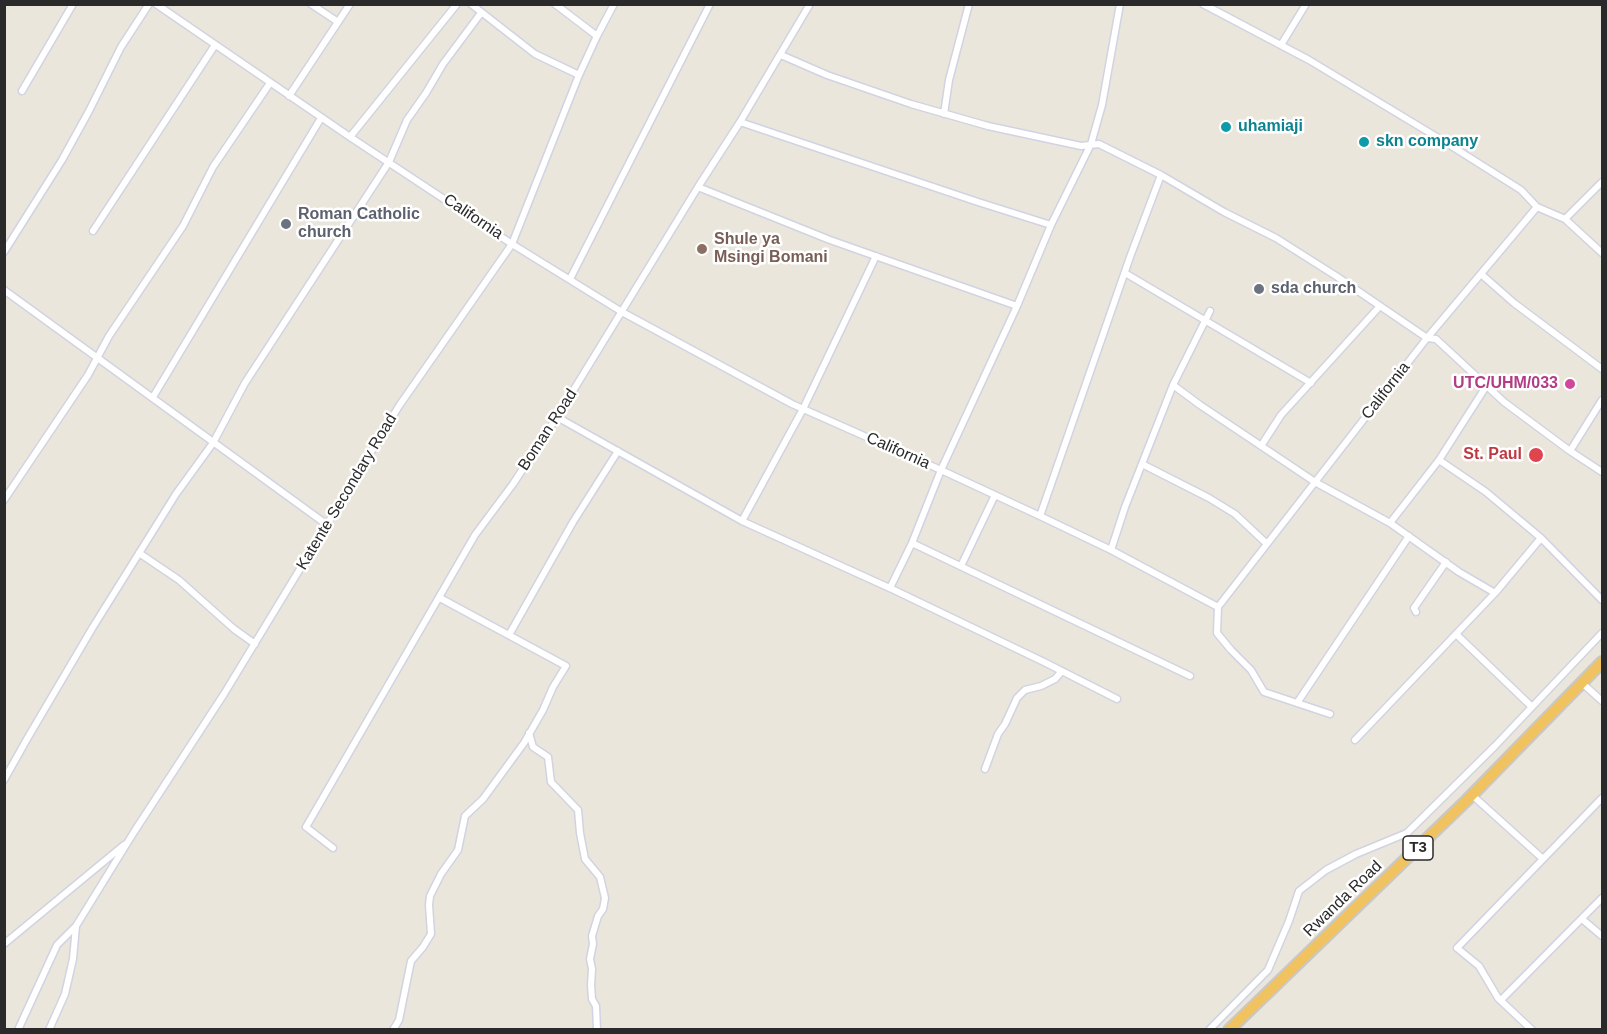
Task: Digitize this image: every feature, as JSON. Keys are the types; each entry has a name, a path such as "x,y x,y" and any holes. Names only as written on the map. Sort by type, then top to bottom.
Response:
{"highway":[{"name":"Rwanda Road","path":"1229,1029 1472,795 1602,662"}],"street":[{"path":"22,91 73,4"},
{"path":"4,252 62,160 121,47 148,4"},
{"name":"California","path":"156,4 321,118 512,244 622,312 803,409 1040,516 1111,550 1218,607 1427,338 1537,207"},
{"path":"311,4 338,22"},
{"path":"289,96 350,4"},
{"path":"350,137 457,4"},
{"path":"471,4 535,54 579,75"},
{"path":"555,4 597,36"},
{"name":"Katente Secondary Road","path":"18,1029 57,945 75,926 255,644 399,406 512,244 579,75 614,4"},
{"path":"570,279 710,4"},
{"name":"Boman Road","path":"333,848 306,827 476,535 557,417 740,122 810,4"},
{"path":"944,114 969,4"},
{"path":"890,588 912,543 941,470 1017,306 1051,225 1091,144 1102,105 1120,4"},
{"path":"1203,4 1309,60 1417,124 1521,190 1537,207 1565,219 1602,253"},
{"path":"1281,45 1306,4"},
{"path":"4,780 176,494 213,443 245,383 389,162 407,120 443,64 481,13"},
{"path":"93,231 215,45"},
{"path":"781,55 827,75 944,114 1081,146 1099,144 1161,175 1224,212 1276,238 1427,338 1436,339 1504,402 1602,472"},
{"path":"4,500 67,408 115,327 183,226 213,167 270,82"},
{"path":"153,397 321,118"},
{"path":"740,122 1051,225"},
{"path":"1040,516 1161,175"},
{"path":"1565,219 1602,182"},
{"path":"698,187 830,240 1017,306"},
{"path":"742,521 803,409 876,256"},
{"path":"1125,273 1311,383"},
{"path":"1481,274 1514,303 1602,369"},
{"path":"4,290 326,525"},
{"path":"1261,446 1281,415 1380,306"},
{"path":"1111,550 1173,385 1210,310"},
{"path":"1173,385 1315,482 1390,523 1459,572 1495,593"},
{"path":"1390,523 1439,460 1487,386"},
{"path":"1570,451 1602,400"},
{"path":"557,417 742,521 890,588 1117,699"},
{"path":"508,635 573,522 618,451"},
{"path":"1439,460 1486,492 1541,538 1602,600"},
{"path":"1142,464 1235,514 1267,544"},
{"path":"961,566 995,495"},
{"path":"1297,703 1409,536"},
{"path":"1355,740 1495,593 1541,538"},
{"path":"912,543 1190,676"},
{"path":"140,554 179,580 234,629 255,644"},
{"path":"1416,612 1414,608 1418,600 1446,562"},
{"path":"393,1029 399,1020 411,961 430,934 430,896 441,874 458,850 465,816 483,799 530,733 566,666 440,598"},
{"path":"1218,607 1217,633 1251,670 1264,692 1330,714"},
{"path":"1209,1029 1268,970 1299,891 1326,870 1356,854 1407,833 1602,633"},
{"path":"1456,634 1532,707"},
{"path":"985,769 998,734 1017,698 1025,690 1055,679 1062,671"},
{"path":"1582,683 1602,701"},
{"path":"530,733 533,747 548,757 551,782 579,810 580,833 585,858 600,877 604,898 603,909 597,916 590,959 592,999 596,1006 597,1029"},
{"path":"1472,795 1543,859"},
{"path":"1532,1029 1501,1000 1479,966 1457,948 1602,798"},
{"path":"4,944 129,840"},
{"path":"1501,1000 1602,898"},
{"path":"1582,919 1602,936"},
{"path":"49,1029 65,994 73,959 75,926"}],"place":[{"name":"uhamiaji","path":"1226,127"},
{"name":"skn company","path":"1364,142"},
{"name":"Roman Catholic church","path":"286,224"},
{"name":"Shule ya Msingi Bomani","path":"702,249"},
{"name":"sda church","path":"1259,289"},
{"name":"UTC/UHM/033","path":"1570,384"},
{"name":"St. Paul","path":"1536,455"}]}
